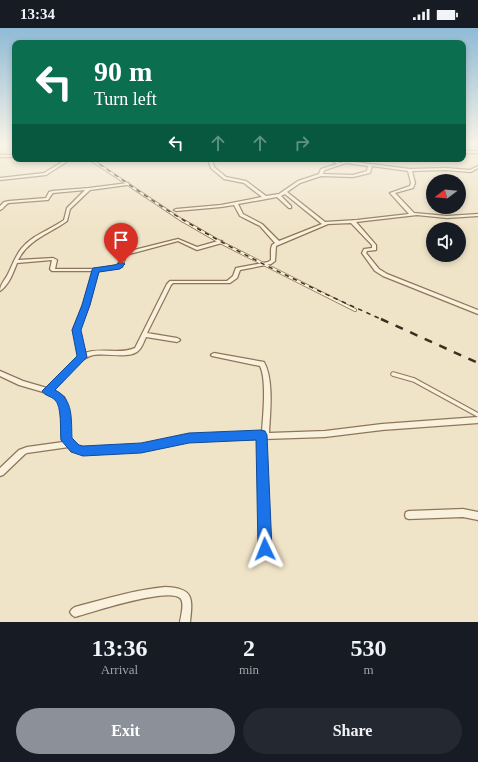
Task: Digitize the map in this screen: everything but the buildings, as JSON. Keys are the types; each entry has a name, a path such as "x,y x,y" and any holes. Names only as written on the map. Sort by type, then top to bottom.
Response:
{"street":[{"path":"0,179 45,174 49,172"},
{"path":"217,172 224,178 244,182 266,198"},
{"path":"176,210 266,198 278,195 300,182 321,175 356,176 368,172"},
{"path":"410,172 413,183 412,187 392,193 413,214"},
{"path":"0,209 5,203 9,202 47,199 52,192 127,184"},
{"path":"0,289 10,276 21,251 27,244 66,220 68,209 89,189"},
{"path":"285,192 324,223"},
{"path":"278,195 290,207"},
{"path":"235,203 241,215 261,225 278,243"},
{"path":"48,391 82,357 92,353 134,352 145,335 169,284 172,282 228,282 235,278 238,268 269,263 272,260 274,245 324,223 413,214 447,217 478,215"},
{"path":"352,221 374,246 374,248 364,252 377,270 478,312"},
{"path":"16,262 53,259 55,260 52,269 54,270 96,270 120,266 124,254 176,240 197,249 220,242"},
{"path":"82,357 76,330 86,305 96,270"},
{"path":"145,335 176,340"},
{"path":"214,355 241,359 262,364 264,366 266,376 263,435 265,549"},
{"path":"0,373 21,383 52,392 62,399 65,414 66,440 75,449 83,451 141,448 189,438 325,434 382,427 478,420"},
{"path":"0,473 17,456 27,450 70,444"},
{"path":"409,515 463,513 478,516"},
{"path":"75,612 143,594 165,590 178,591 184,594 187,601 185,622"}],"lane":[{"path":"109,172 172,214 220,242 355,310"},
{"path":"393,374 414,380 478,415"}],"railway":[{"path":"111,172 161,206 209,235 282,274 383,320"},
{"path":"381,319 478,363"}],"route":[{"path":"121,264 117,267 96,270 86,305 76,330 82,357 48,391 62,399 65,414 66,440 75,449 83,451 141,448 189,438 261,435 265,549"}]}
